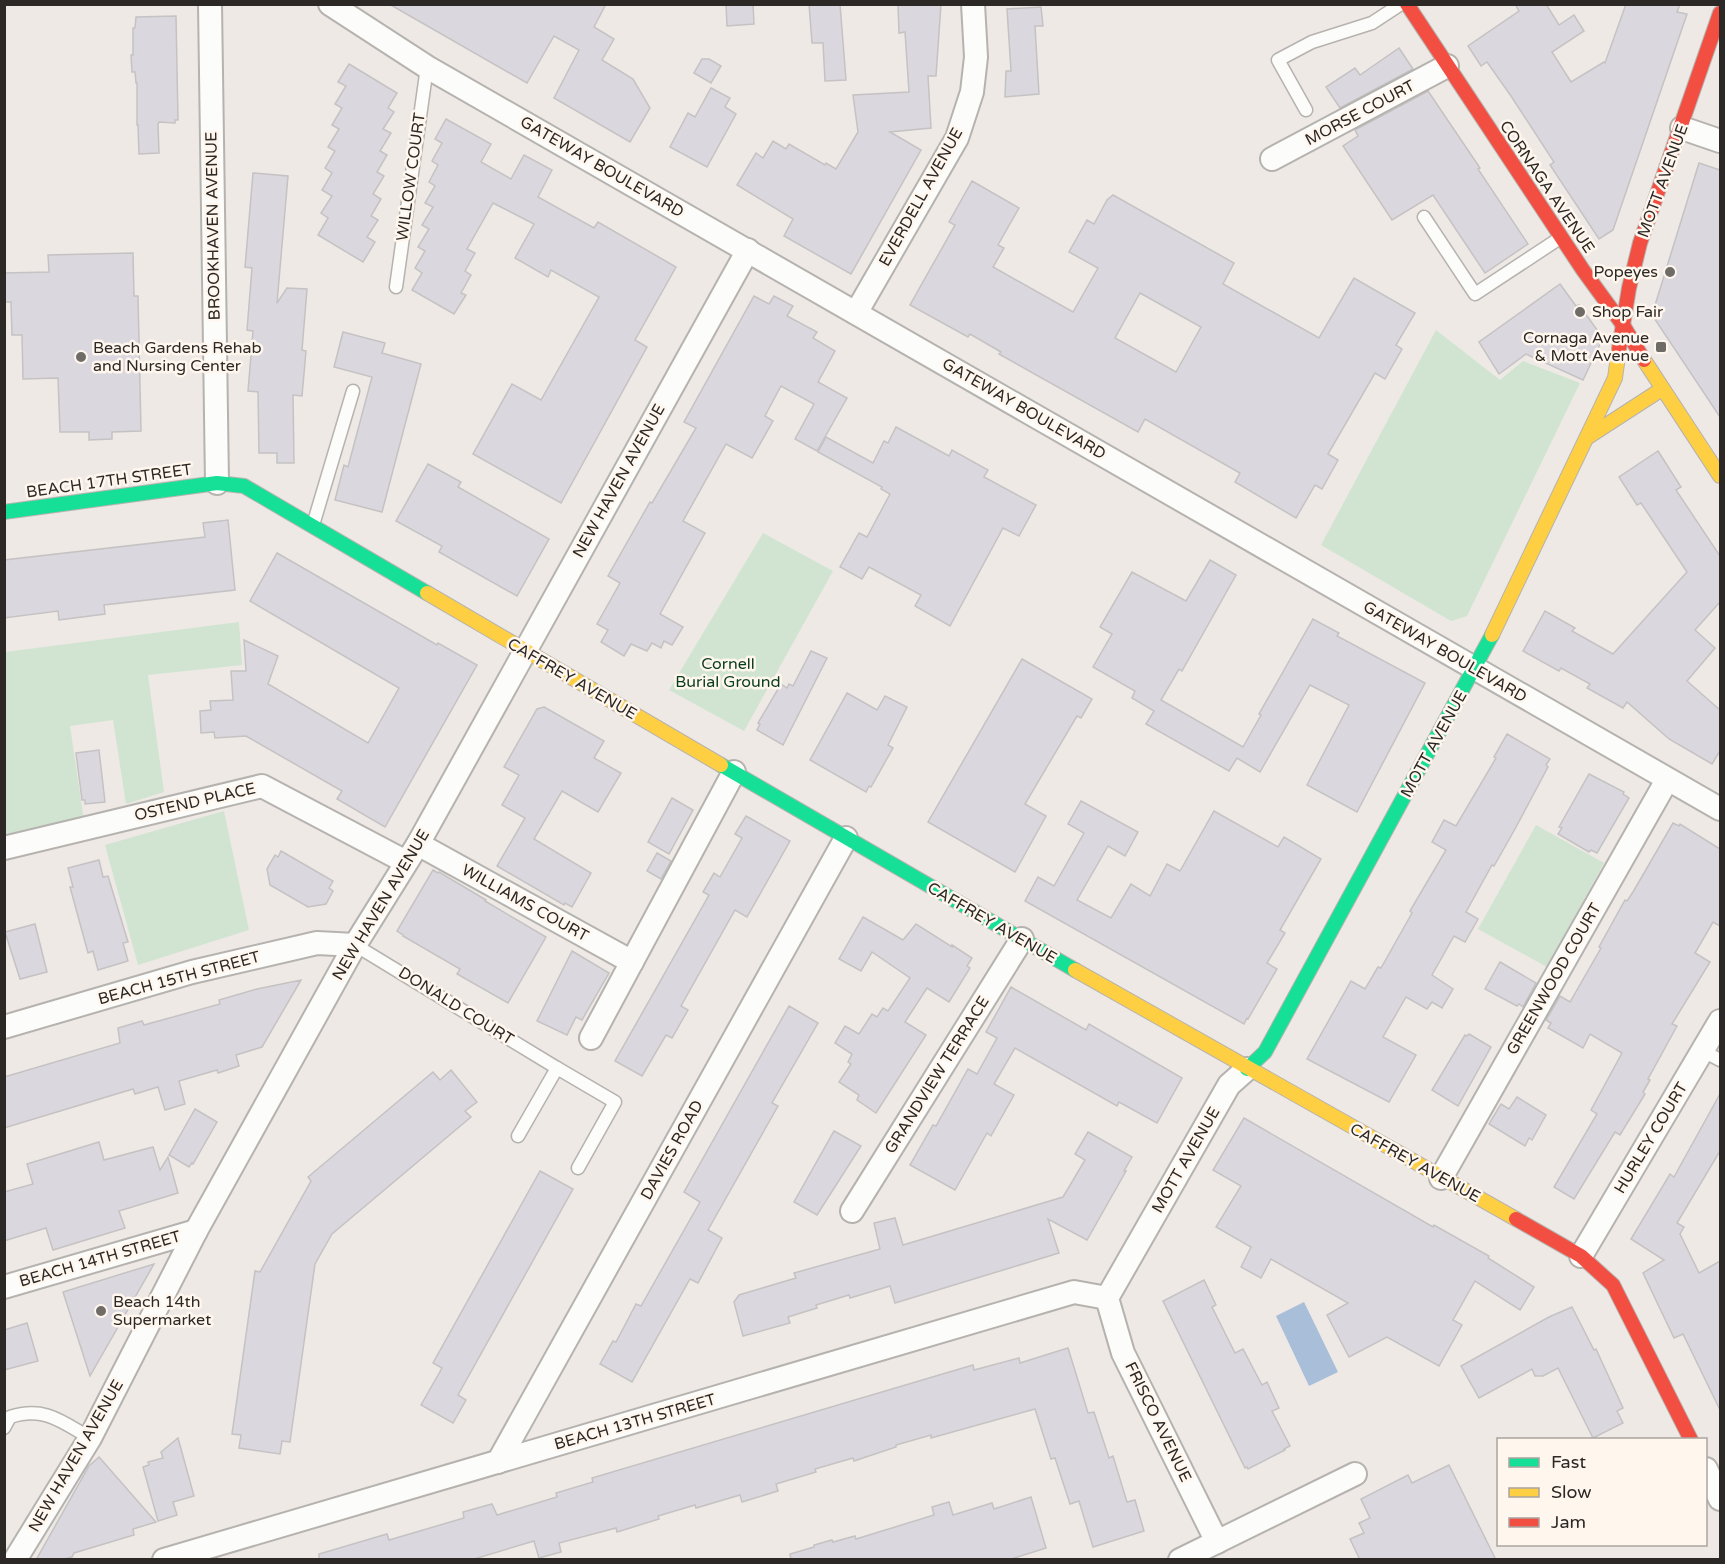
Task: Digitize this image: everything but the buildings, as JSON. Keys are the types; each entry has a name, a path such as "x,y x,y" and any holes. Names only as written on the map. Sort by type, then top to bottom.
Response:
{"street":[{"name":"BROOKHAVEN AVENUE","path":"210,4 217,483"},
{"name":"GATEWAY BOULEVARD","path":"330,4 427,67 1720,809"},
{"name":"EVERDELL AVENUE","path":"856,313 957,138 972,93 976,57 972,4"},
{"name":"CORNAGA AVENUE","path":"1407,4 1561,237 1623,325 1720,476"},
{"name":"MOTT AVENUE","path":"1107,1298 1229,1085 1265,1052 1475,669 1588,437 1615,378 1629,288 1640,243 1682,128 1720,13"},
{"name":"MORSE COURT","path":"1272,159 1447,66"},
{"path":"1682,128 1720,141"},
{"name":"NEW HAVEN AVENUE","path":"15,1560 90,1438 196,1232 355,945 412,853 748,250"},
{"path":"1588,437 1662,389"},
{"name":"BEACH 17TH STREET","path":"4,512 217,483"},
{"name":"CAFFREY AVENUE","path":"217,483 244,486 524,651 1247,1069 1581,1256 1613,1285 1690,1438"},
{"path":"591,1038 734,772"},
{"name":"GREENWOOD COURT","path":"1441,1178 1667,780"},
{"name":"OSTEND PLACE","path":"4,848 261,786 412,853"},
{"name":"DAVIES ROAD","path":"498,1462 846,838"},
{"name":"WILLIAMS COURT","path":"412,853 632,962"},
{"name":"GRANDVIEW TERRACE","path":"852,1211 1022,939"},
{"name":"BEACH 15TH STREET","path":"4,1027 192,972 317,943 334,942 355,945"},
{"name":"HURLEY COURT","path":"1581,1256 1712,1055 1720,1021"},
{"name":"BEACH 14TH STREET","path":"4,1287 196,1232"},
{"name":"BEACH 13TH STREET","path":"164,1560 1074,1292 1107,1298"},
{"name":"FRISCO AVENUE","path":"1107,1298 1124,1353 1218,1542"},
{"path":"1707,1471 1720,1499"},
{"path":"1180,1560 1355,1473"}],"lane":[{"path":"1306,110 1278,60 1312,42 1372,23 1401,4"},
{"name":"WILLOW COURT","path":"396,287 427,67"},
{"path":"1424,217 1475,294 1561,237"},
{"path":"313,527 353,391"},
{"name":"DONALD COURT","path":"355,945 615,1102 578,1168"},
{"path":"518,1136 557,1068"},
{"path":"4,1428 10,1417 25,1412 42,1413 90,1438"}],"green space":[{"path":"1436,330 1500,380 1523,361 1580,383 1467,616 1451,621 1321,545"},
{"name":"Cornell Burial Ground","path":"763,533 833,571 744,731 669,690"},
{"path":"239,622 242,665 148,675 164,792 126,804 113,720 70,726 84,821 5,842 5,652"},
{"path":"224,811 249,930 138,965 105,845"},
{"path":"1536,825 1604,863 1547,967 1478,929"}],"water":[{"path":"1304,1302 1338,1372 1309,1386 1276,1316"}],"traffic: fast":[{"path":"4,512 217,483 244,486 427,593"},
{"path":"1247,1069 1265,1052 1492,635"},
{"path":"721,765 1075,970"}],"traffic: slow":[{"path":"1492,635 1615,378 1619,349"},
{"path":"1644,360 1720,476"},
{"path":"1588,437 1662,389"},
{"path":"427,593 721,765"},
{"path":"1075,970 1516,1219"}],"traffic: jam":[{"path":"1407,4 1583,270 1623,325 1644,360"},
{"path":"1619,349 1629,288 1640,243 1720,13"},
{"path":"1516,1219 1581,1256 1613,1285 1690,1438"}],"place":[{"name":"Popeyes","path":"1670,272"},
{"name":"Shop Fair","path":"1580,312"},
{"name":"Cornaga Avenue & Mott Avenue","path":"1661,347"},
{"name":"Beach Gardens Rehab and Nursing Center","path":"81,357"},
{"name":"Beach 14th Supermarket","path":"101,1311"}]}
